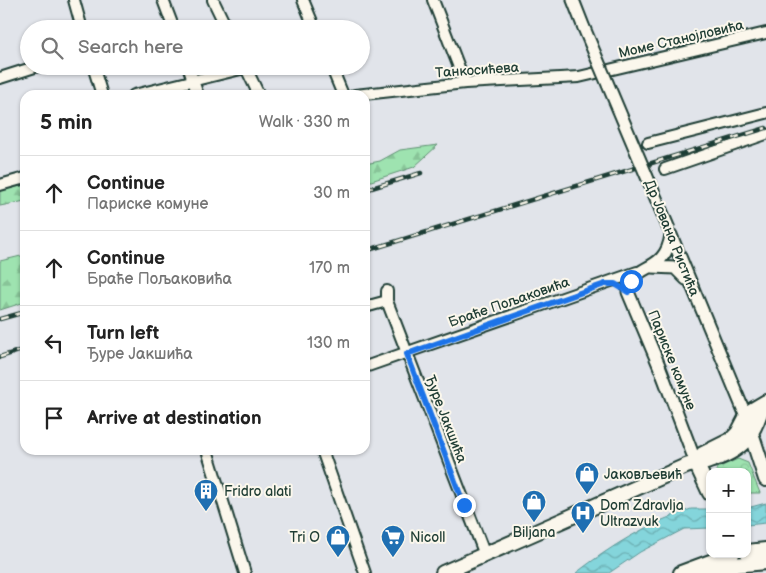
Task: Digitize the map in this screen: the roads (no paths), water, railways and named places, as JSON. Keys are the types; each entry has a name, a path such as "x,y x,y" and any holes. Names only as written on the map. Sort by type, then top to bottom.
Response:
{"main road":[{"path":"696,462 703,454 726,443 738,433 746,417 755,407 764,403"},
{"path":"442,573 696,462 708,462 743,445 751,433 764,403"},
{"name":"Др Јована Ристића","path":"751,433 766,479"},
{"path":"726,443 743,445 759,456"},
{"path":"696,462 706,484"},
{"path":"751,552 766,550"},
{"path":"706,573 736,562"},
{"path":"681,573 736,562 766,562"}],"street":[{"path":"74,0 80,20"},
{"path":"164,0 171,20"},
{"path":"213,0 223,20"},
{"path":"303,0 311,20"},
{"path":"433,0 465,83"},
{"name":"Др Јована Ристића","path":"573,0 670,232 751,433"},
{"name":"Моме Станојловића","path":"602,72 766,33"},
{"path":"0,78 20,72"},
{"name":"Танкосићева","path":"370,93 465,83 563,78 602,72"},
{"path":"96,75 100,90"},
{"path":"191,75 196,90"},
{"path":"155,90 215,75"},
{"path":"249,75 256,90"},
{"path":"335,75 341,90"},
{"path":"648,143 766,113"},
{"path":"665,170 766,134"},
{"path":"0,185 20,179"},
{"path":"605,284 615,284 628,292 631,281 637,272 650,268 661,261 667,252 670,232"},
{"path":"650,268 678,269 692,287"},
{"name":"Браће Пољаковића","path":"370,365 637,272"},
{"name":"Париске комуне","path":"628,292 696,462"},
{"name":"Ђуре Јакшића","path":"370,304 387,296 407,354 485,555"},
{"path":"209,455 244,573"},
{"path":"324,455 365,573"}],"water":[{"path":"766,503 766,523 751,525 751,507"},
{"path":"691,509 706,509 706,528 684,529 640,552 609,573 576,573 630,536"}],"railway":[{"path":"370,249 766,128"},
{"path":"370,188 421,173"},
{"path":"0,319 20,313"},
{"path":"0,357 20,351"}],"place":[{"name":"Јаковљевић","path":"587,495"},
{"name":"Fridro alati","path":"206,512"},
{"name":"Biljana","path":"534,523"},
{"name":"Dom Zdravlja Ultrazvuk","path":"583,534"},
{"name":"Tri O","path":"338,558"},
{"name":"Nicoll","path":"393,558"}]}
